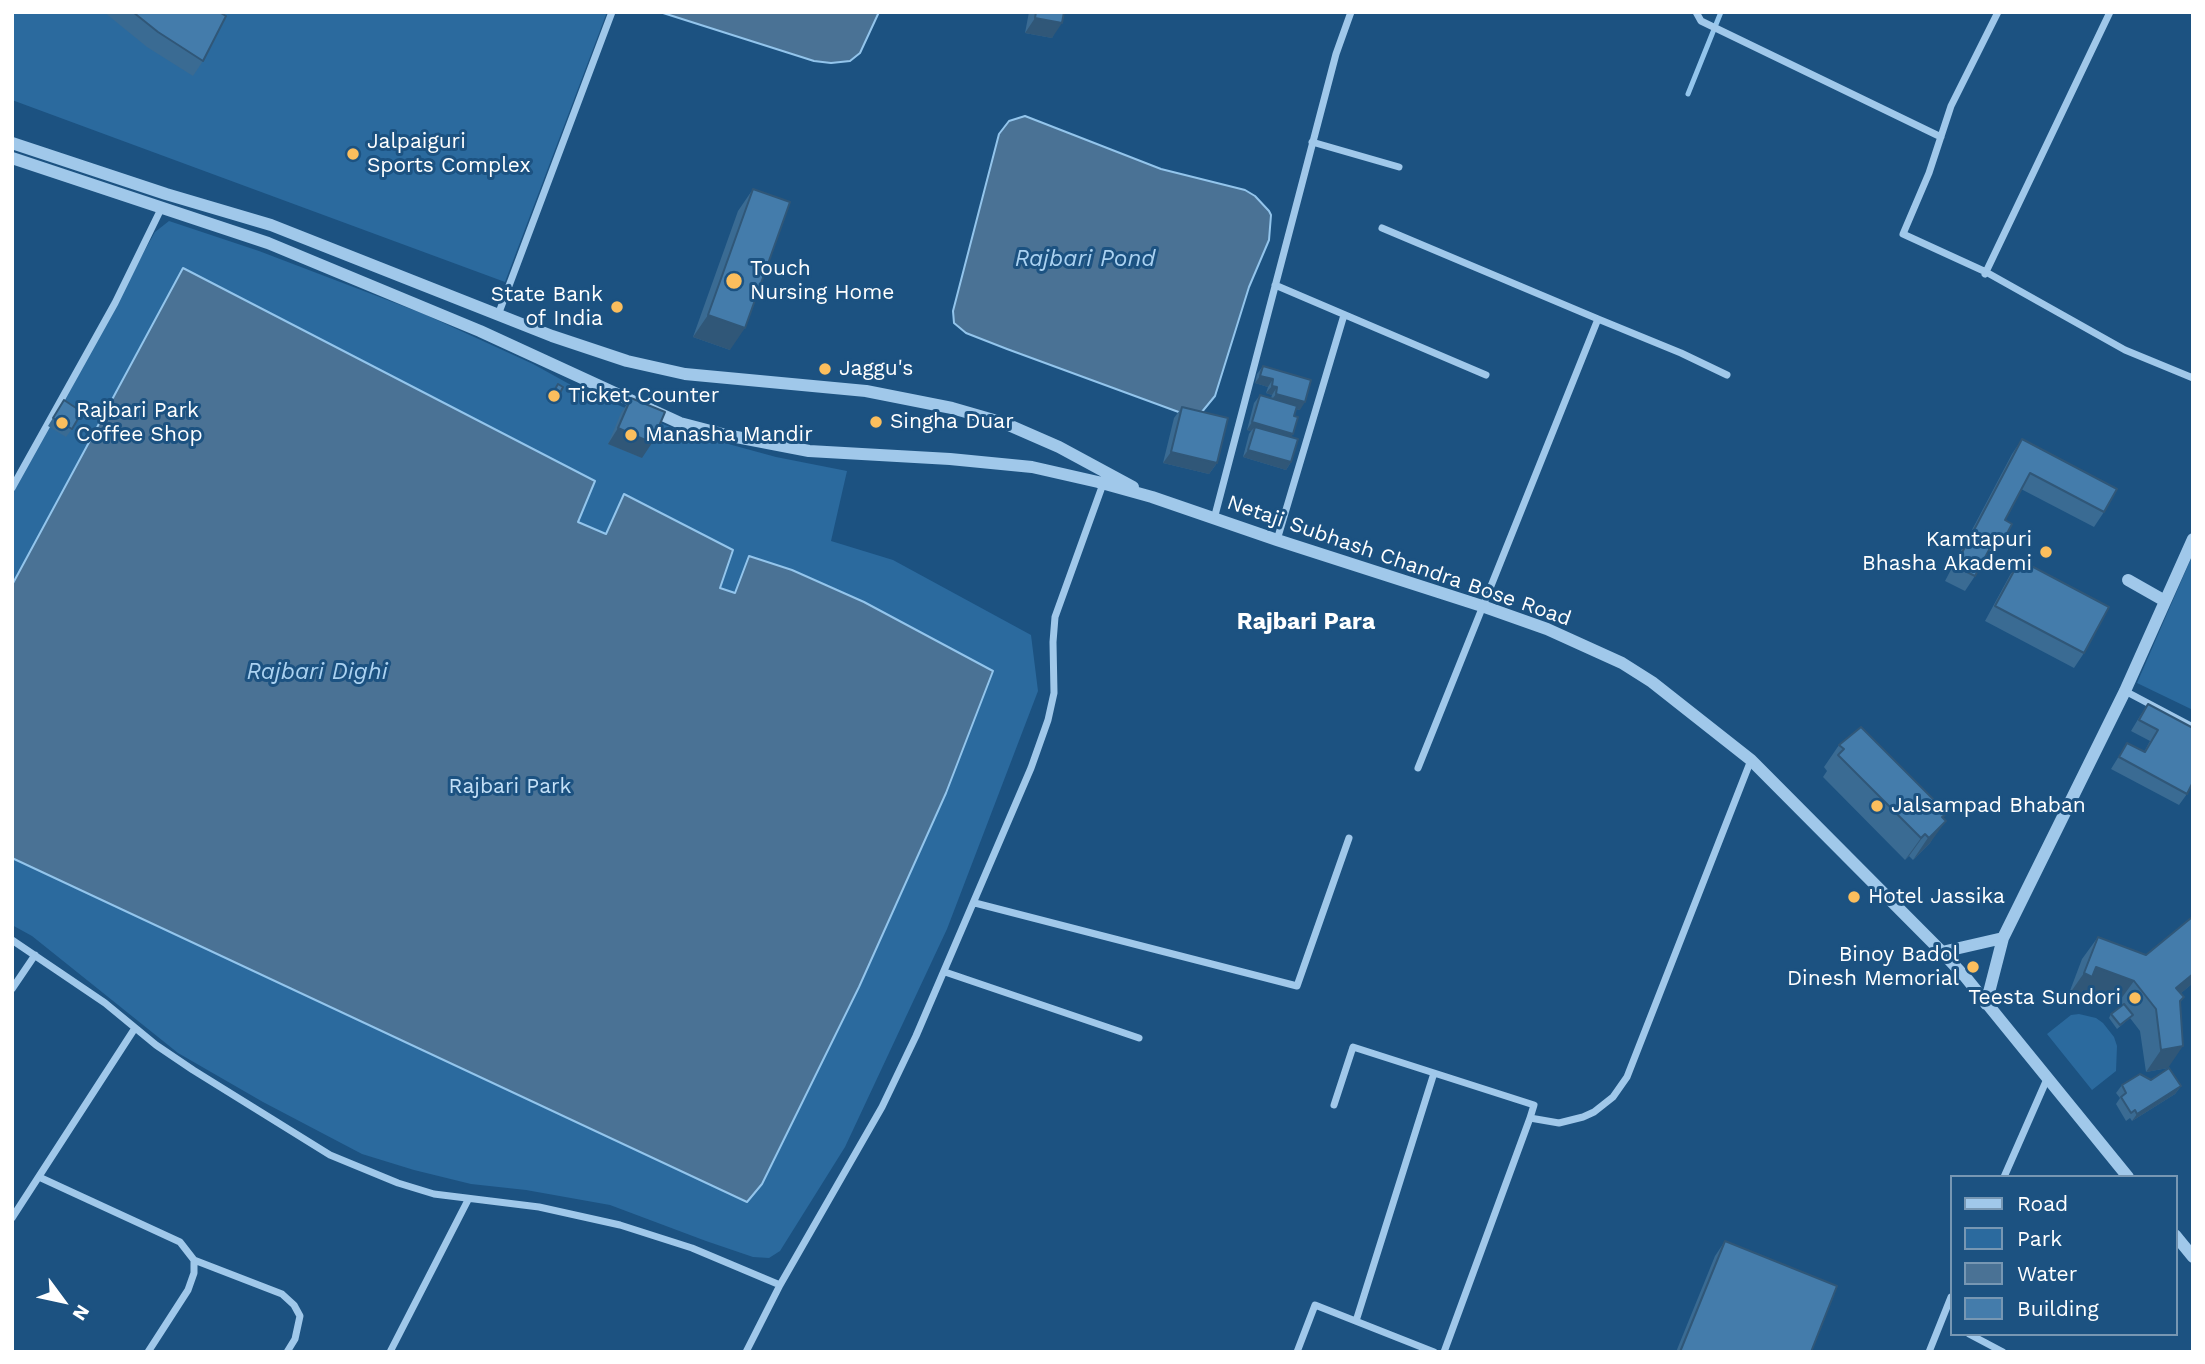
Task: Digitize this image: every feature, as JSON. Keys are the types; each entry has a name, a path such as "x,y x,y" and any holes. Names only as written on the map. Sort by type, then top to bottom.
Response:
{"street":[{"path":"498,315 612,12"},
{"path":"1214,519 1312,142 1336,54 1351,12"},
{"path":"1696,12 1701,21 1941,137"},
{"path":"1998,12 1955,96 1929,173 1903,234 1985,274 2125,350 2193,378"},
{"path":"1985,274 2110,12"},
{"path":"1312,142 1399,167"},
{"name":"Netaji Subhash Chandra Bose Road","path":"12,143 166,194 271,225 552,336 627,360 685,374 866,391 952,408 1004,423 1059,447 1152,497"},
{"name":"Netaji Subhash Chandra Bose Road","path":"12,158 268,243 480,331 669,418 726,435 809,451 950,459 1032,467 1102,484 1152,497 1482,606 1546,629 1622,663 1661,689 1751,760 1942,952 2126,1175"},
{"path":"12,488 115,303 166,194"},
{"path":"1382,228 1681,353 1727,375"},
{"path":"1275,285 1486,374"},
{"path":"1277,540 1344,315"},
{"path":"1418,768 1598,318"},
{"path":"746,1352 780,1285 882,1107 945,972 1031,768 1055,693 1055,617 1102,484"},
{"path":"1986,1004 2003,938 2124,691 2193,540"},
{"path":"2128,580 2165,601"},
{"path":"2124,691 2193,727"},
{"path":"1530,1118 1559,1123 1583,1118 1604,1105 1621,1087 1751,760"},
{"path":"975,903 1297,986 1349,838"},
{"path":"1942,952 2003,938"},
{"path":"12,940 105,1003 193,1070 283,1128 330,1154 411,1188 468,1200 539,1207 620,1225 692,1248 780,1285"},
{"path":"12,989 35,955"},
{"path":"945,972 1139,1038"},
{"path":"12,1219 135,1028"},
{"path":"1334,1105 1353,1047 1534,1105 1444,1352"},
{"path":"1356,1321 1434,1073"},
{"path":"2005,1175 2048,1078"},
{"path":"38,1177 180,1242 194,1260 282,1294 295,1305 300,1316 295,1339 287,1352"},
{"path":"390,1352 468,1200"},
{"path":"2177,1237 2193,1256"},
{"path":"148,1352 188,1290 194,1273 194,1260"},
{"path":"1929,1352 1950,1299"},
{"path":"1297,1352 1315,1305 1434,1352"},
{"path":"1941,1320 1950,1324"},
{"path":"1973,1336 2003,1352"}],"green space":[{"name":"Jalpaiguri Sports Complex","path":"12,12 607,12 505,282 12,100"},
{"name":"Rajbari Dighi","path":"169,221 259,251 424,314 533,364 571,385 677,430 776,457 847,471 831,541 893,560 1031,635 1038,691 947,929 845,1147 780,1251 769,1258 753,1257 610,1205 526,1190 471,1184 362,1154 178,1053 32,936 12,925 12,488 155,232"},
{"path":"2193,554 2193,710 2137,683"},
{"path":"2071,1015 2096,1018 2103,1023 2114,1037 2117,1046 2116,1071 2092,1090 2047,1034"}],"water":[{"path":"660,12 879,12 860,53 850,61 831,63 814,61"},
{"name":"Rajbari Pond","path":"1025,116 1161,169 1245,190 1269,211 1269,240 1249,287 1215,396 1201,413 1184,414 966,333 954,323 953,311 999,134 1009,121"},
{"name":"Rajbari Dighi","path":"183,268 595,481 578,522 606,534 624,494 733,550 720,588 735,593 749,556 792,570 864,602 993,671 946,793 859,987 762,1184 747,1202 12,858 12,585"}],"building":[{"path":"133,12 219,12 226,16 203,61"},
{"path":"1036,12 1064,12 1062,23 1035,18"},
{"name":"Touch Nursing Home","path":"753,189 790,202 745,328 708,315"},
{"path":"1263,366 1311,380 1305,402 1276,394 1277,387 1272,386 1273,379 1260,376"},
{"name":"Ticket Counter","path":"558,384 563,387 556,401 550,398"},
{"path":"1260,395 1297,406 1294,416 1298,417 1293,434 1252,422"},
{"path":"631,398 665,412 652,443 618,428"},
{"path":"64,400 82,412 72,429 53,418"},
{"path":"1182,407 1228,418 1217,463 1171,452"},
{"path":"1255,427 1298,439 1291,462 1248,450"},
{"path":"2022,439 2117,489 2104,512 2030,473 2005,520 2012,524 2004,539 1997,535 1975,576 1955,566"},
{"path":"2020,560 2109,607 2084,653 1995,606"},
{"path":"2148,704 2193,728 2193,782 2187,794 2119,757 2127,743 2145,752 2158,730 2139,720"},
{"path":"1861,727 1947,813 1942,817 1946,821 1929,838 1925,834 1921,838 1838,755 1844,749 1839,745"},
{"path":"2191,918 2193,974 2176,988 2184,997 2180,1001 2183,1046 2161,1050 2156,1009 2134,981 2096,967 2092,977 2084,973 2098,937 2146,955"},
{"path":"2124,1004 2133,1015 2120,1025 2111,1014"},
{"path":"2169,1068 2181,1086 2137,1114 2135,1110 2131,1113 2121,1097 2126,1093 2122,1085 2140,1074 2151,1080"},
{"path":"1725,1241 1837,1286 1811,1352 1680,1352"}],"waterway":[{"path":"1688,94 1721,12"}],"place":[{"name":"Jalpaiguri Sports Complex","path":"353,154"},
{"name":"Touch Nursing Home","path":"734,281"},
{"name":"State Bank of India","path":"617,307"},
{"name":"Jaggu's","path":"825,369"},
{"name":"Ticket Counter","path":"554,396"},
{"name":"Singha Duar","path":"876,422"},
{"name":"Rajbari Park Coffee Shop","path":"62,423"},
{"name":"Manasha Mandir","path":"631,435"},
{"name":"Kamtapuri Bhasha Akademi","path":"2046,552"},
{"name":"Jalsampad Bhaban","path":"1877,806"},
{"name":"Hotel Jassika","path":"1854,897"},
{"name":"Binoy Badol Dinesh Memorial","path":"1973,967"},
{"name":"Teesta Sundori","path":"2135,998"}],"district":[{"name":"Rajbari Para","path":"1306,622"}],"park label":[{"name":"Rajbari Park","path":"510,787"}]}
